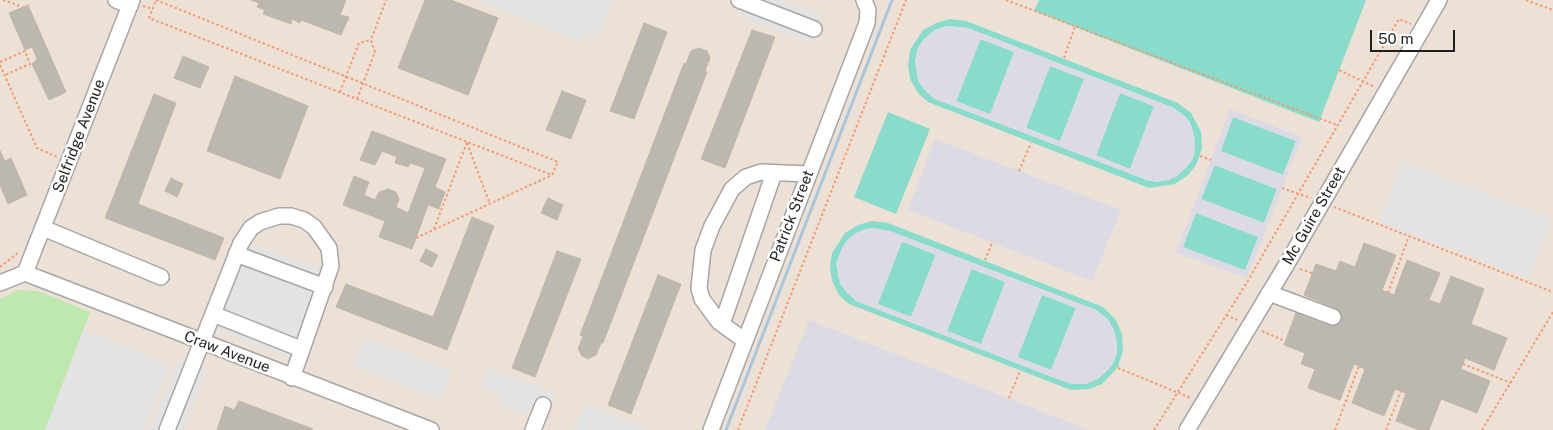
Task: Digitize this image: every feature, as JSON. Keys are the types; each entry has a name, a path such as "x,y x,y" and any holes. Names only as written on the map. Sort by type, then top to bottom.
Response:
{"street":[{"name":"Mc Guire Street","path":"1187,430 1322,203 1439,0"},
{"path":"746,1 814,29"},
{"name":"Patrick Street","path":"711,430 867,24 868,10 865,1"},
{"name":"Selfridge Avenue","path":"25,273 126,2"},
{"path":"744,340 722,324 702,299 699,288 703,250 712,226 732,189 746,178 761,172 808,174"},
{"path":"722,324 774,173"},
{"path":"167,430 236,254 245,236 260,222 279,216 291,216 304,220 322,235 329,248 331,266 326,287 301,349 292,378"},
{"path":"43,228 162,278"},
{"path":"236,254 326,287"},
{"path":"0,283 25,273"},
{"name":"Craw Avenue","path":"25,273 292,378 431,430"},
{"path":"1269,293 1333,318"},
{"path":"213,314 301,349"},
{"path":"533,430 543,405"}],"path":[{"path":"4,0 18,5 19,9"},
{"path":"416,238 552,175 558,162 156,0 149,18 552,175"},
{"path":"357,99 374,52 371,40 386,0"},
{"path":"738,430 906,0"},
{"path":"1006,0 1337,125"},
{"path":"1526,0 1553,10"},
{"path":"1154,430 1176,392 1246,284 1398,18 1422,30"},
{"path":"1064,58 1075,26"},
{"path":"340,93 359,43 371,40"},
{"path":"4,75 30,64 25,51 0,63 4,75 37,148 60,159"},
{"path":"1339,70 1386,92"},
{"path":"467,142 490,204"},
{"path":"433,230 467,142"},
{"path":"1019,171 1030,143"},
{"path":"1200,156 1211,160"},
{"path":"1282,188 1553,292"},
{"path":"1388,292 1409,236"},
{"path":"985,260 992,243"},
{"path":"1482,430 1553,312"},
{"path":"1463,364 1511,383"},
{"path":"1335,430 1359,366"},
{"path":"1118,368 1203,403"},
{"path":"1009,398 1020,371"},
{"path":"1386,430 1400,391"}],"shaded area":[{"path":"0,0 1553,0 1553,430 0,430"},
{"path":"475,0 612,0 597,39 584,34 580,42"},
{"path":"755,0 783,0 822,15 810,43 740,17 743,10"},
{"path":"1039,0 1366,0 1319,122 1034,11"},
{"path":"950,19 966,21 1178,103 1191,113 1201,132 1202,148 1196,165 1188,175 1175,184 1149,188 928,102 918,93 910,79 908,65 910,50 923,30 936,23","holes":["947,26 968,28 1174,108 1189,121 1192,128 1195,151 1193,158 1190,163 1169,180 1156,182 935,99 930,95 915,61 918,48 924,39"]},
{"path":"947,26 968,28 1174,108 1186,117 1192,128 1195,140 1193,158 1176,177 1164,181 1149,181 935,99 925,91 918,81 915,61 918,48 934,30","holes":["981,39 1014,52 990,114 956,101","1050,66 1084,79 1060,141 1026,128","1120,93 1154,106 1130,169 1096,155"]},
{"path":"980,39 1014,52 990,115 956,102"},
{"path":"1050,66 1084,79 1060,141 1026,128"},
{"path":"1120,93 1154,106 1130,169 1096,156"},
{"path":"1230,109 1302,137 1247,278 1176,253","holes":["1233,117 1296,141 1283,175 1221,151","1215,165 1277,189 1264,223 1201,199","1196,213 1258,237 1245,270 1183,247"]},
{"path":"888,112 930,129 896,214 854,197"},
{"path":"1233,117 1296,141 1283,175 1220,151"},
{"path":"935,139 1121,210 1092,281 908,210"},
{"path":"1402,161 1552,219 1529,279 1379,222"},
{"path":"1214,165 1277,189 1264,223 1201,199"},
{"path":"1196,213 1259,237 1245,271 1183,247"},
{"path":"872,221 888,223 1103,307 1116,320 1122,334 1123,350 1118,367 1102,384 1089,389 1071,390 849,304 839,295 832,281 830,267 832,253 845,233 858,225","holes":["874,228 890,231 1096,310 1104,316 1117,342 1117,353 1112,365 1108,370 1065,382 856,301 838,277 838,258 843,246 862,230"]},
{"path":"869,228 890,231 1096,310 1108,319 1114,330 1117,342 1115,360 1098,379 1086,384 1071,384 856,301 840,284 836,263 846,241 856,233","holes":["902,242 936,255 911,317 878,304","971,269 1005,282 981,344 947,331","1042,295 1076,308 1051,370 1018,357"]},
{"path":"237,238 336,275 302,363 204,325"},
{"path":"902,241 936,254 911,317 877,304"},
{"path":"972,268 1006,282 981,344 947,331"},
{"path":"1042,295 1076,308 1051,370 1017,357"},
{"path":"809,320 1089,430 765,430"},
{"path":"84,329 170,365 144,430 45,430"},
{"path":"365,337 451,371 440,400 354,366"},
{"path":"178,361 207,371 183,430 150,430"},
{"path":"489,368 555,393 551,402 530,407 527,415 497,403 499,394 480,386"},
{"path":"584,404 652,430 573,430"}],"green space":[{"path":"18,290 38,291 90,312 45,430 0,430 0,299"}],"building":[{"path":"251,0 346,0 340,15 349,17 341,35 301,20 300,23 292,19 291,24 263,14 265,10 257,7 259,3"},
{"path":"425,0 451,0 498,18 468,95 398,68"},
{"path":"28,5 66,92 49,100 32,64 37,59 32,47 25,50 9,13"},
{"path":"644,23 667,32 634,119 610,111"},
{"path":"752,30 775,37 725,168 701,159"},
{"path":"699,48 707,51 710,58 705,71 707,72 603,343 601,343 596,355 588,359 582,356 578,349 583,336 580,335 684,63 686,64 691,51"},
{"path":"183,56 209,67 200,88 174,78"},
{"path":"235,76 308,106 280,179 207,151"},
{"path":"562,91 586,100 571,139 546,130"},
{"path":"154,94 176,103 138,204 224,238 215,260 105,218"},
{"path":"372,131 446,159 435,187 445,192 439,209 428,205 412,249 379,237 385,221 343,205 354,176 369,182 364,195 375,200 379,192 388,189 396,192 399,199 396,207 408,213 425,168 410,163 408,167 395,163 397,157 382,151 375,165 360,160"},
{"path":"0,151 5,161 11,158 27,195 8,204 0,185"},
{"path":"171,178 183,184 177,197 165,191"},
{"path":"548,198 563,205 557,220 541,213"},
{"path":"472,217 494,226 447,350 336,307 346,284 433,317"},
{"path":"1364,243 1396,255 1382,290 1394,295 1407,260 1440,273 1429,300 1440,304 1451,276 1484,289 1471,324 1507,338 1494,370 1465,358 1461,369 1490,381 1477,413 1441,399 1429,430 1419,430 1396,421 1406,393 1395,389 1384,416 1352,403 1365,369 1354,364 1340,400 1308,388 1315,369 1301,364 1305,353 1284,345 1296,313 1329,326 1336,308 1304,295 1316,264 1336,271 1340,261 1355,267"},
{"path":"426,249 438,255 432,267 420,261"},
{"path":"557,251 581,259 535,377 512,368"},
{"path":"658,275 681,284 631,414 608,405"},
{"path":"239,401 313,429 217,430 225,406 234,410"}],"waterway":[{"path":"726,430 892,0"}]}
